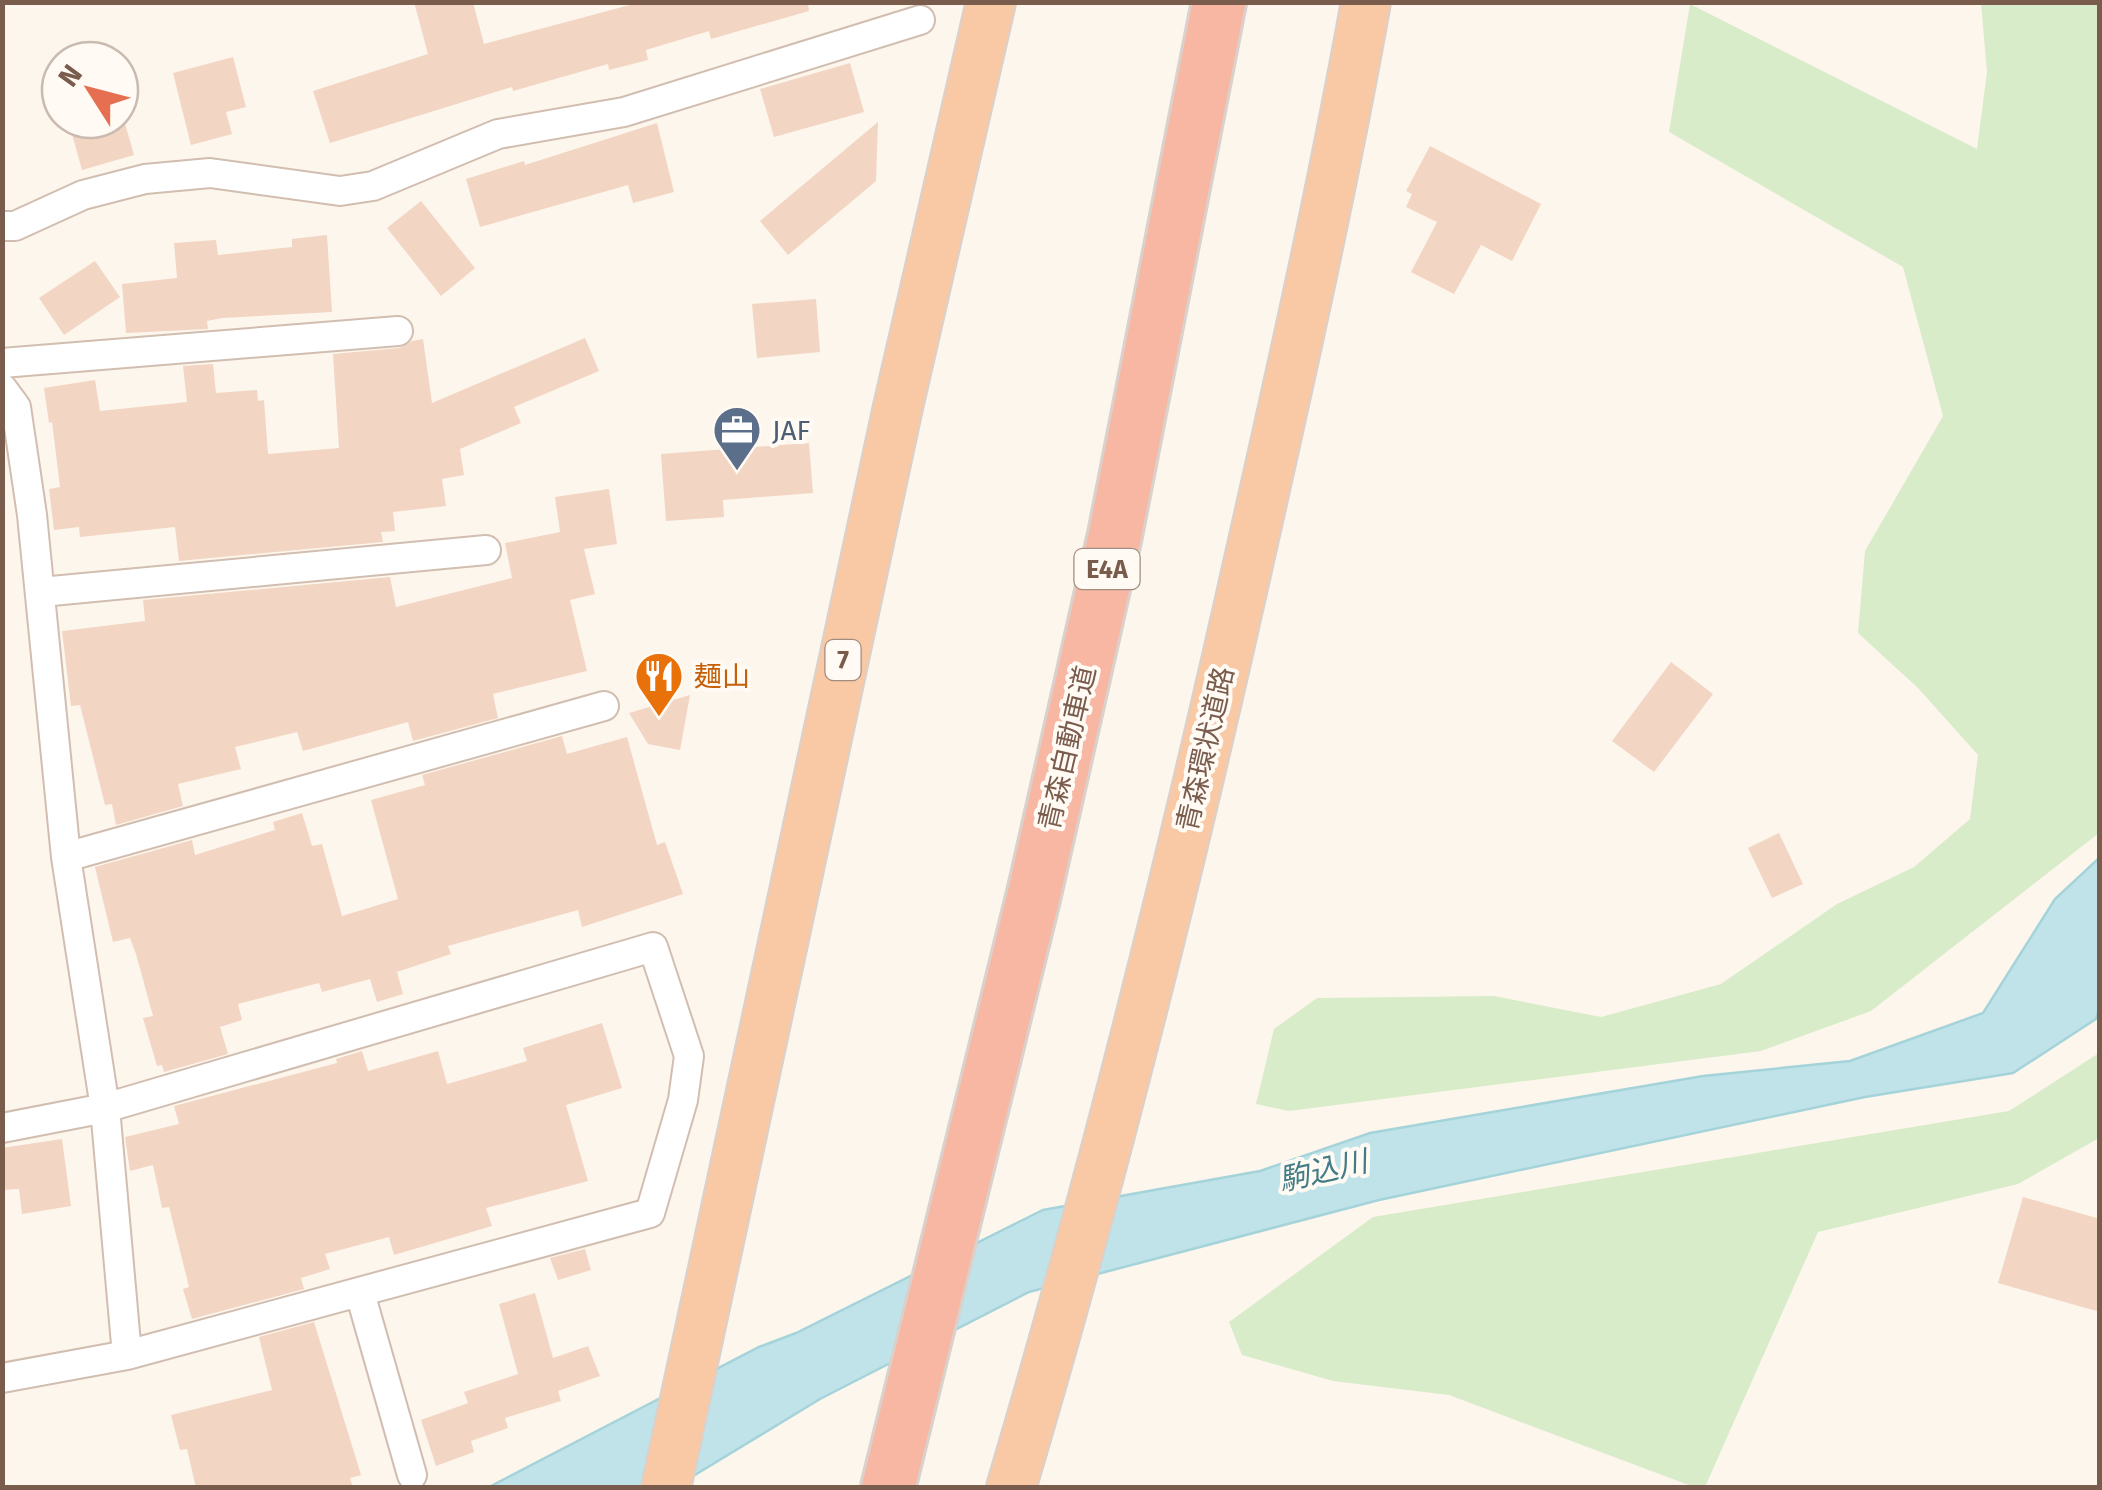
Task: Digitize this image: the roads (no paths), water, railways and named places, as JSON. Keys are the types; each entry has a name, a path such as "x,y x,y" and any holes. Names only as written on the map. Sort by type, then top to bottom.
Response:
{"highway":[{"name":"7","path":"666,1488 917,322 992,2"},
{"name":"青森自動車道","path":"888,1488 977,1130 1115,534 1219,2"},
{"name":"青森環状道路","path":"1011,1488 1110,1131 1201,773 1283,407 1366,2"}],"street":[{"path":"2,226 14,226 82,195 145,179 210,173 340,191 372,186 498,134 624,112 920,20"},
{"path":"2,363 398,331"},
{"path":"2,388 16,406 41,592 66,857 105,1108 128,1355"},
{"path":"41,592 486,550"},
{"path":"66,857 604,706"},
{"path":"2,1128 105,1108 653,946 689,1056 683,1100 650,1213 128,1355 2,1378"},
{"path":"360,1293 412,1475"}],"water":[{"name":"駒込川","path":"2099,858 2096,1019 2013,1073 1865,1097 1379,1200 1029,1292 820,1399 675,1487 487,1488 759,1347 796,1333 1043,1210 1260,1171 1370,1133 1703,1076 1850,1061 1983,1013 2055,899"}],"place":[{"name":"JAF","path":"737,472"},
{"name":"麺山","path":"659,718"}]}
